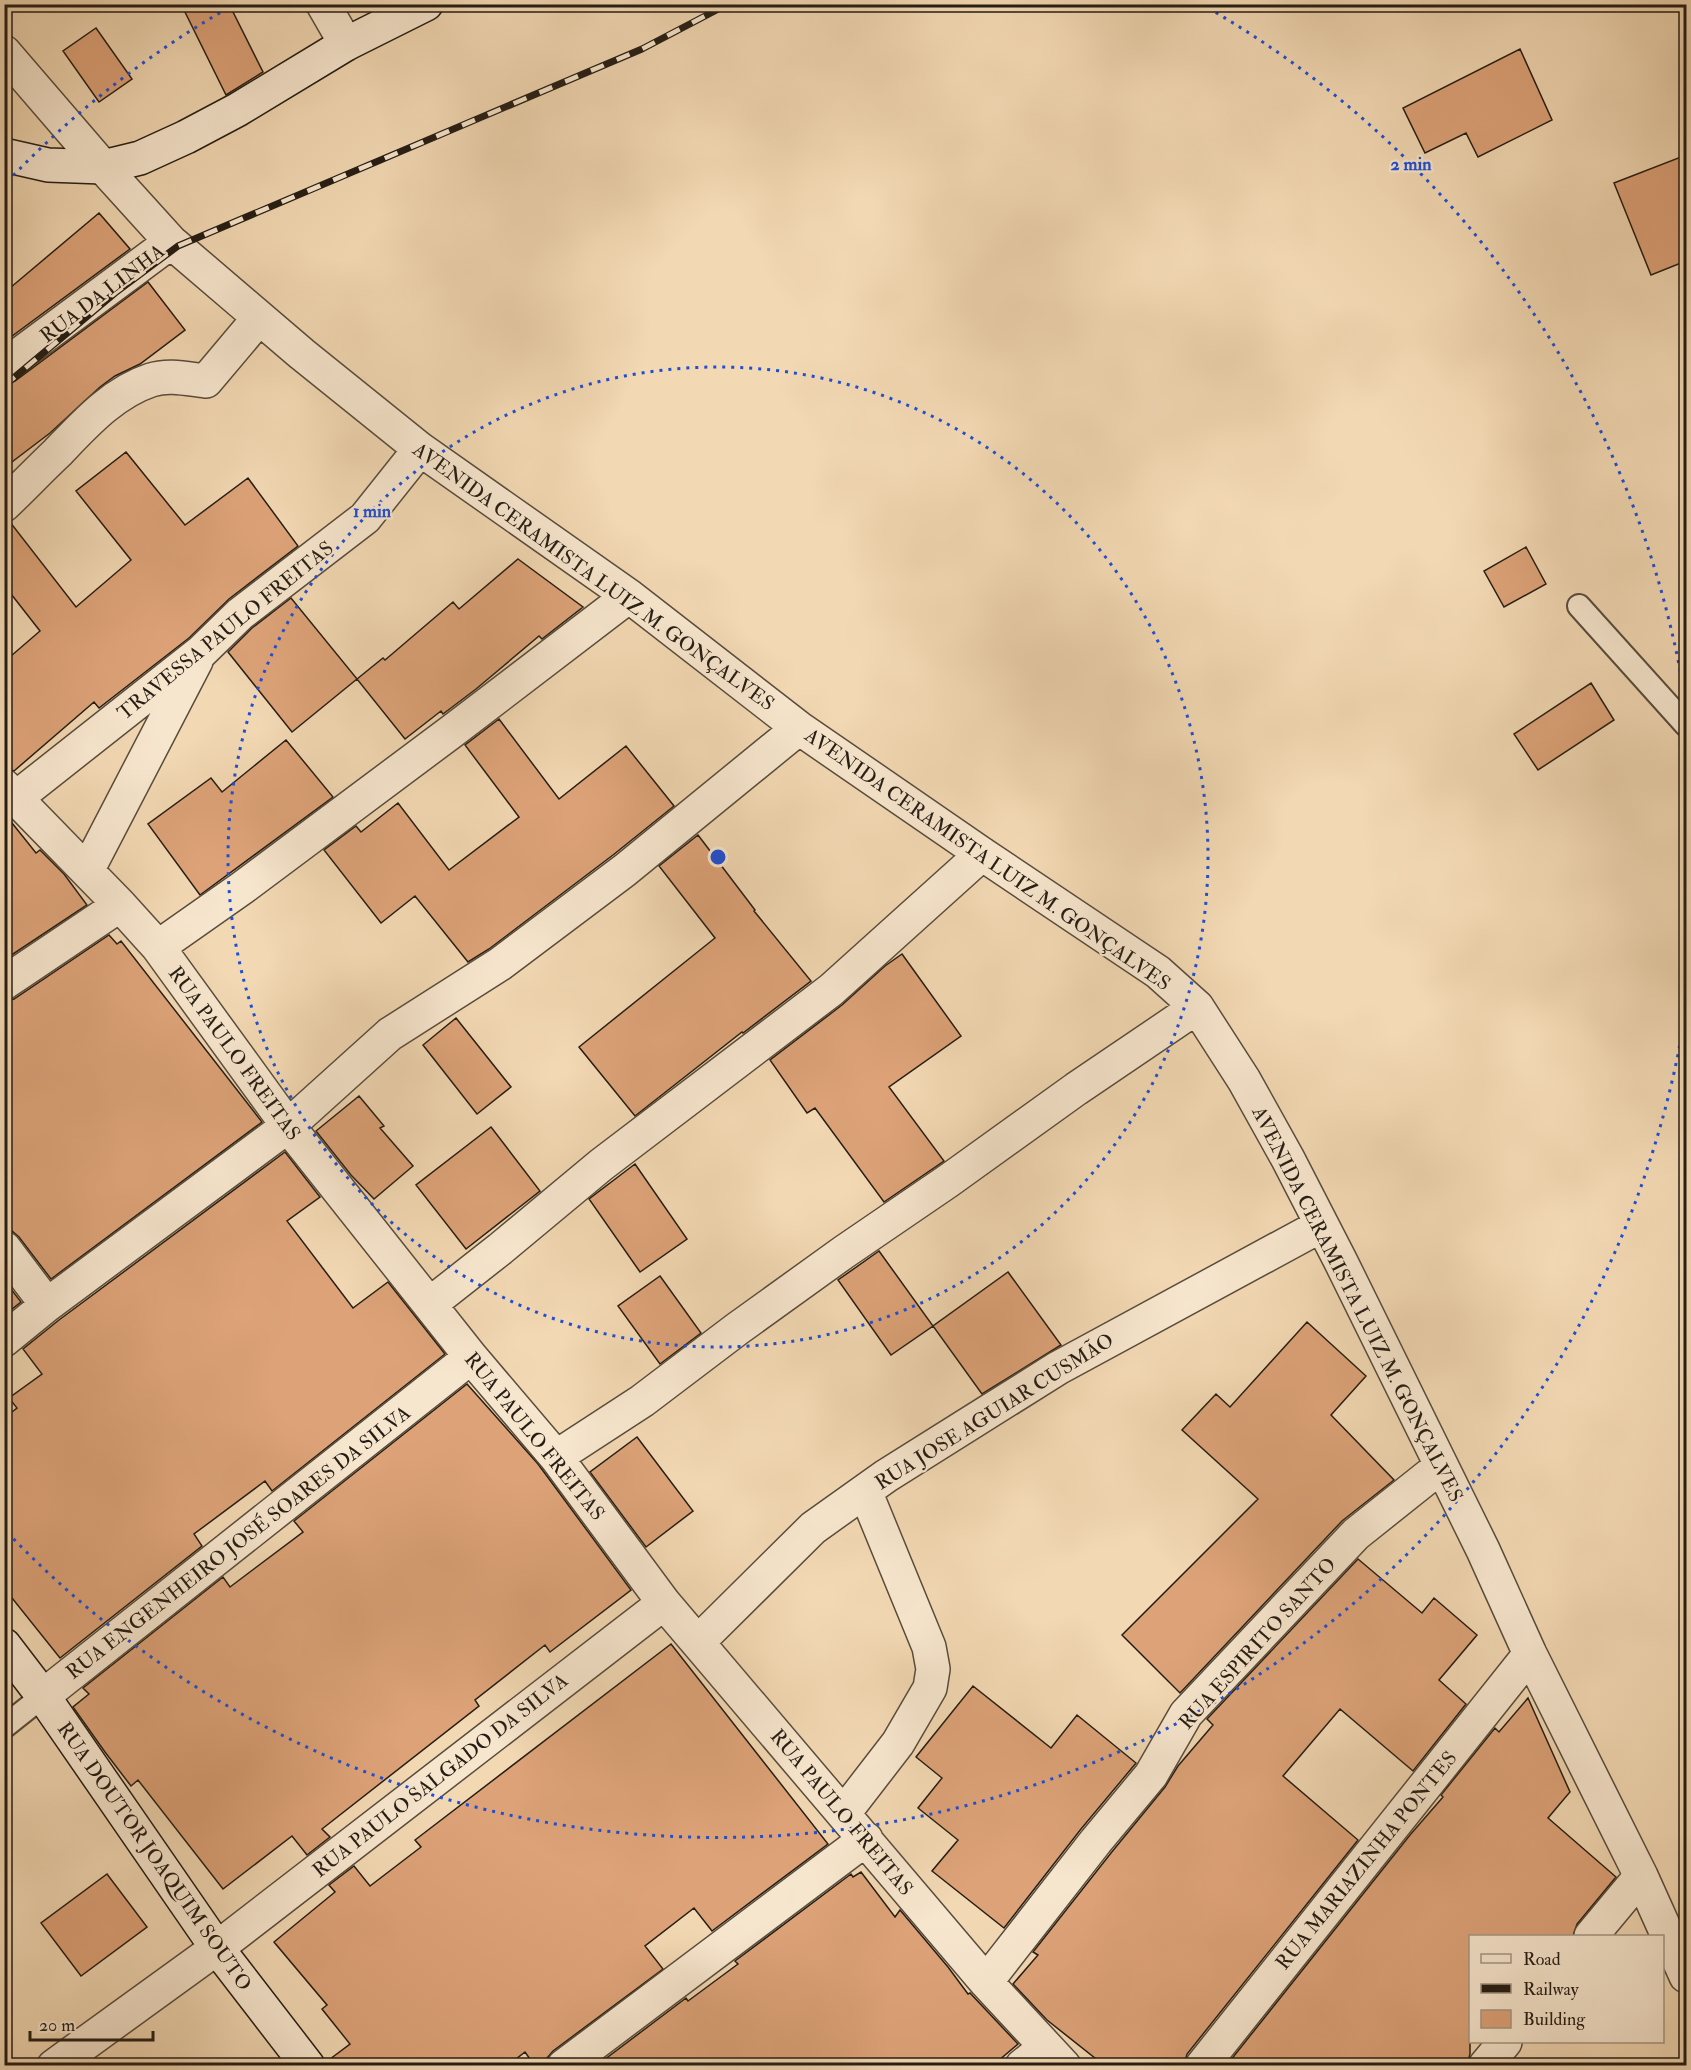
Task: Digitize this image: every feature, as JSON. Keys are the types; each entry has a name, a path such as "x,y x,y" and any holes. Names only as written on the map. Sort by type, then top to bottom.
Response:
{"street":[{"path":"323,4 346,44"},
{"path":"4,155 48,165 103,167 140,158 237,110 346,44 426,4"},
{"name":"AVENIDA CERAMISTA LUIZ M. GONÇALVES","path":"4,52 171,242 259,318 420,448 628,596 799,728 1158,972 1197,1007 1244,1080 1322,1225 1483,1550 1530,1654 1641,1875 1686,1976"},
{"name":"RUA DA LINHA","path":"4,366 171,242"},
{"path":"4,505 89,420 112,401 129,390 152,380 169,377 206,381 259,318"},
{"name":"TRAVESSA PAULO FREITAS","path":"10,792 201,652 240,614 365,518 420,448"},
{"path":"158,947 242,888 451,732 628,596"},
{"path":"87,871 201,652"},
{"path":"4,1340 47,1305 288,1126 390,1034 500,964 616,877 799,728"},
{"name":"RUA PAULO FREITAS","path":"10,792 158,947 288,1126 471,1357 556,1457 664,1603 986,1982 1044,2059"},
{"path":"430,1304 500,1250 601,1165 831,990 982,854"},
{"path":"4,983 120,905"},
{"path":"556,1457 642,1401 844,1252 1197,1007"},
{"name":"RUA JOSE AGUIAR CUSMÃO","path":"698,1642 813,1528 886,1476 1058,1368 1322,1225"},
{"path":"4,1248 47,1305"},
{"name":"RUA ENGENHEIRO JOSÉ SOARES DA SILVA","path":"43,1696 471,1357"},
{"name":"RUA ESPIRITO SANTO","path":"986,1982 1150,1775 1186,1714 1356,1534 1440,1467"},
{"path":"844,1813 898,1743 930,1688 933,1668 929,1647 865,1491"},
{"name":"RUA PAULO SALGADO DA SILVA","path":"54,2066 217,1948 664,1603"},
{"name":"RUA DOUTOR JOAQUIM SOUTO","path":"4,1645 43,1696 217,1948 308,2066"},
{"name":"RUA MARIAZINHA PONTES","path":"1202,2066 1530,1654"},
{"path":"564,2066 866,1839"},
{"path":"1592,1935 1641,1875"},
{"path":"1485,2066 1504,2043"}],"lane":[{"path":"1579,606 1686,725"},
{"name":"RUA ENGENHEIRO JOSÉ SOARES DA SILVA","path":"4,1727 43,1696"}],"building":[{"path":"181,4 229,4 263,72 226,95"},
{"path":"96,28 132,79 99,102 63,51"},
{"path":"1520,49 1552,120 1478,157 1466,133 1425,153 1403,108"},
{"path":"1686,155 1686,261 1651,275 1614,183"},
{"path":"99,213 130,249 4,342 4,293"},
{"path":"148,282 185,330 140,364 115,376 100,387 50,433 4,468 4,384 15,381"},
{"path":"126,452 185,525 248,478 298,546 229,599 189,638 99,708 94,702 14,771 4,768 4,662 40,631 4,585 4,523 10,522 76,607 131,560 76,491"},
{"path":"1526,547 1546,584 1504,607 1484,571"},
{"path":"518,559 583,607 542,639 539,636 476,689 443,714 441,711 405,739 357,679 383,658 385,660 453,602 459,609"},
{"path":"291,598 357,679 292,732 228,652 252,628"},
{"path":"1591,683 1614,720 1538,770 1514,734"},
{"path":"499,719 559,799 626,746 674,806 489,949 468,962 415,896 381,923 324,850 356,826 361,832 398,803 449,870 519,817 465,745"},
{"path":"286,740 333,797 200,895 148,824 211,778 222,792"},
{"path":"4,813 36,853 40,850 64,874 87,905 4,960"},
{"path":"698,835 754,911 811,981 635,1116 579,1047 715,938 659,866"},
{"path":"109,935 117,944 121,941 262,1122 51,1279 19,1237 12,1231 4,1230 4,1002 14,999"},
{"path":"902,954 961,1036 889,1087 944,1161 884,1202 815,1108 807,1113 770,1060 842,1005 885,966"},
{"path":"456,1018 511,1087 477,1114 423,1045"},
{"path":"359,1096 384,1126 380,1128 413,1166 374,1199 351,1175 316,1131"},
{"path":"491,1127 540,1191 466,1249 416,1185"},
{"path":"285,1152 320,1197 287,1221 353,1308 388,1282 445,1354 272,1491 265,1481 194,1534 202,1546 60,1658 4,1588 4,1418 17,1408 9,1398 42,1374 23,1349"},
{"path":"635,1164 687,1239 640,1272 589,1199"},
{"path":"879,1251 933,1326 891,1355 838,1280"},
{"path":"1008,1272 1061,1345 982,1394 933,1326"},
{"path":"660,1276 701,1333 660,1364 618,1306"},
{"path":"4,1280 21,1302 4,1315"},
{"path":"1307,1322 1366,1376 1331,1415 1394,1480 1342,1521 1180,1693 1122,1635 1258,1499 1182,1430 1216,1394 1230,1407"},
{"path":"467,1384 538,1464 631,1590 550,1652 545,1645 475,1700 479,1706 322,1829 330,1837 307,1855 292,1836 223,1889 138,1780 131,1786 73,1707 89,1694 83,1688 223,1577 230,1587 303,1532 294,1521"},
{"path":"637,1437 693,1511 646,1547 590,1472"},
{"path":"1358,1559 1422,1613 1434,1598 1477,1635 1439,1680 1466,1704 1413,1771 1340,1709 1283,1776 1358,1840 1187,2054 1184,2066 1105,2066 1047,2020 1013,1984 1038,1955 1033,1952 1165,1787 1178,1766 1213,1725 1207,1719"},
{"path":"671,1644 828,1844 712,1931 694,1908 645,1946 663,1969 553,2051 547,2058 546,2066 535,2066 525,2052 507,2066 326,2066 326,2062 350,2044 322,2009 327,2005 274,1942 335,1892 329,1885 354,1866 370,1886 421,1847 415,1840"},
{"path":"973,1686 1051,1748 1077,1715 1136,1763 1004,1928 932,1871 958,1840 918,1808 942,1778 916,1757"},
{"path":"1528,1698 1570,1792 1548,1818 1616,1877 1577,1924 1573,1935 1469,1935 1470,2054 1467,2066 1226,2066 1410,1835 1443,1797 1441,1795 1495,1728 1499,1732"},
{"path":"861,1872 895,1917 900,1910 968,1994 970,1993 1018,2044 992,2066 596,2066 686,1998 688,2001 738,1964 735,1961 851,1874 853,1877"},
{"path":"107,1874 147,1927 81,1976 41,1923"}],"railway":[{"path":"4,386 115,293 178,246 642,49 728,4"}]}
